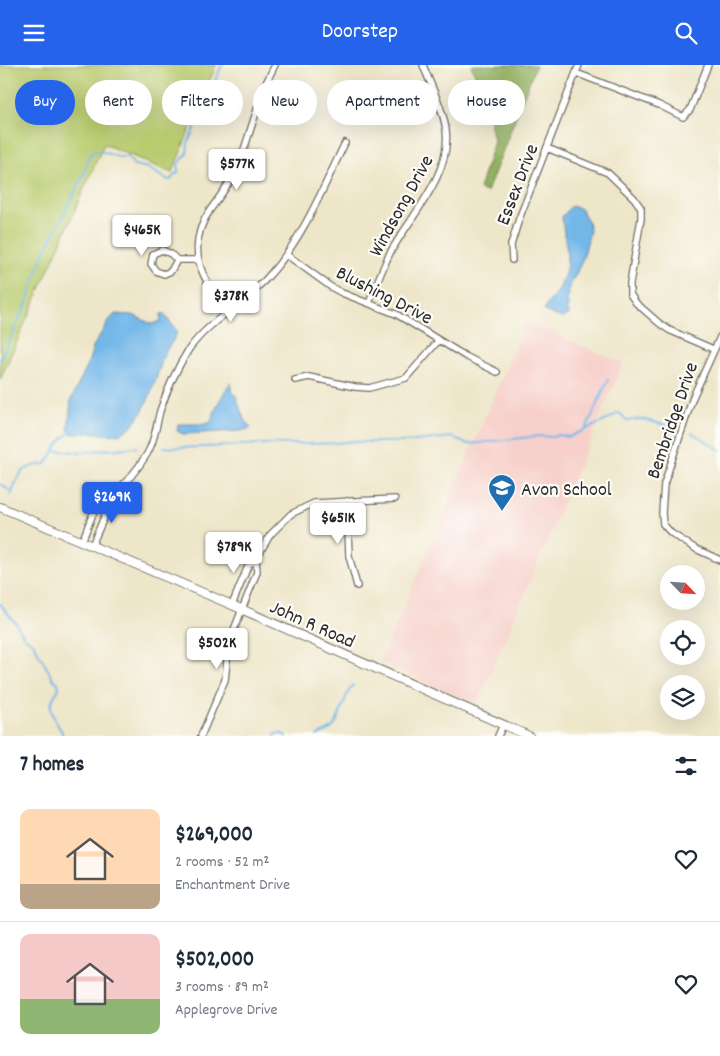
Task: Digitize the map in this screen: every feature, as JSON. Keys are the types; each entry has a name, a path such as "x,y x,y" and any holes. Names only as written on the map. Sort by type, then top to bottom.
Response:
{"main road":[{"name":"John R Road","path":"0,507 243,609 529,736"}],"street":[{"path":"228,312 212,293 202,275 197,260 199,236 204,221 238,168 265,85 275,65"},
{"name":"Windsong Drive","path":"369,303 390,254 437,179 444,164 447,148 443,115 423,65"},
{"name":"Essex Drive","path":"512,260 510,245 579,65"},
{"path":"576,73 659,105 683,117 690,110 708,65"},
{"path":"82,541 97,505 103,499 111,496 138,467 147,454 153,442 163,404 180,365 190,348 206,330 256,289 287,255 307,222 345,143"},
{"path":"547,148 608,173 634,198 641,208 641,219 633,260 630,295 636,303 669,330 713,349"},
{"path":"177,260 172,271 164,274 156,271 151,264 153,254 162,250 177,260 197,260"},
{"name":"Blushing Drive","path":"287,255 331,287 396,314 465,357 497,372"},
{"name":"Bembridge Drive","path":"720,337 693,397 664,484 662,513 664,524 672,533 696,549 720,560"},
{"path":"295,380 310,377 355,387 369,388 406,378 438,340"},
{"path":"92,545 111,496"},
{"path":"232,605 248,566 256,559 270,535 291,514 314,503 395,499"},
{"path":"347,501 349,556 357,586"},
{"path":"200,736 225,680 229,642 257,572 256,559"},
{"path":"498,736 504,725"}],"shaded area":[{"name":"Avon School","path":"526,322 623,363 477,705 380,662"}],"green space":[{"path":"0,65 216,65 210,80 162,80 162,125 192,125 172,173 104,144 0,380"},
{"path":"471,65 536,65 525,94 525,80 477,80"},
{"path":"490,125 513,125 487,192 479,189 494,141"}],"water":[{"path":"571,206 581,209 588,221 590,231 584,255 570,285 567,298 569,315 562,318 544,311 559,289 566,270 567,254 562,217"},
{"path":"163,313 177,331 164,354 153,389 137,420 129,428 117,434 72,434 68,430 71,400 87,366 94,345 108,322 115,314 133,315 152,324 161,321 160,315"},
{"path":"230,383 244,419 251,428 241,431 183,434 177,431 178,424 205,424 211,422 219,402"}],"waterway":[{"path":"0,360 26,305 44,253 82,178 91,152 100,151 118,157 128,157 134,165 148,168 171,180 178,173 178,164 187,154 188,143 222,65"},
{"path":"586,429 608,380"},
{"path":"164,447 318,444 354,441 406,442 452,437 469,444 539,436 552,437 559,435 569,437 618,413 627,421 641,419 674,427"},
{"path":"11,495 16,481 22,472 31,467 46,464 60,442 72,432"},
{"path":"692,433 720,450"},
{"path":"56,451 81,452 137,447"},
{"path":"0,484 12,492"},
{"path":"0,604 15,622 24,637 33,643 53,679 58,683 59,689 52,701 51,711 62,732 62,736"},
{"path":"317,736 334,726 353,685"},
{"path":"274,736 279,733 286,736"}],"place":[{"name":"Avon School","path":"502,512"}]}
